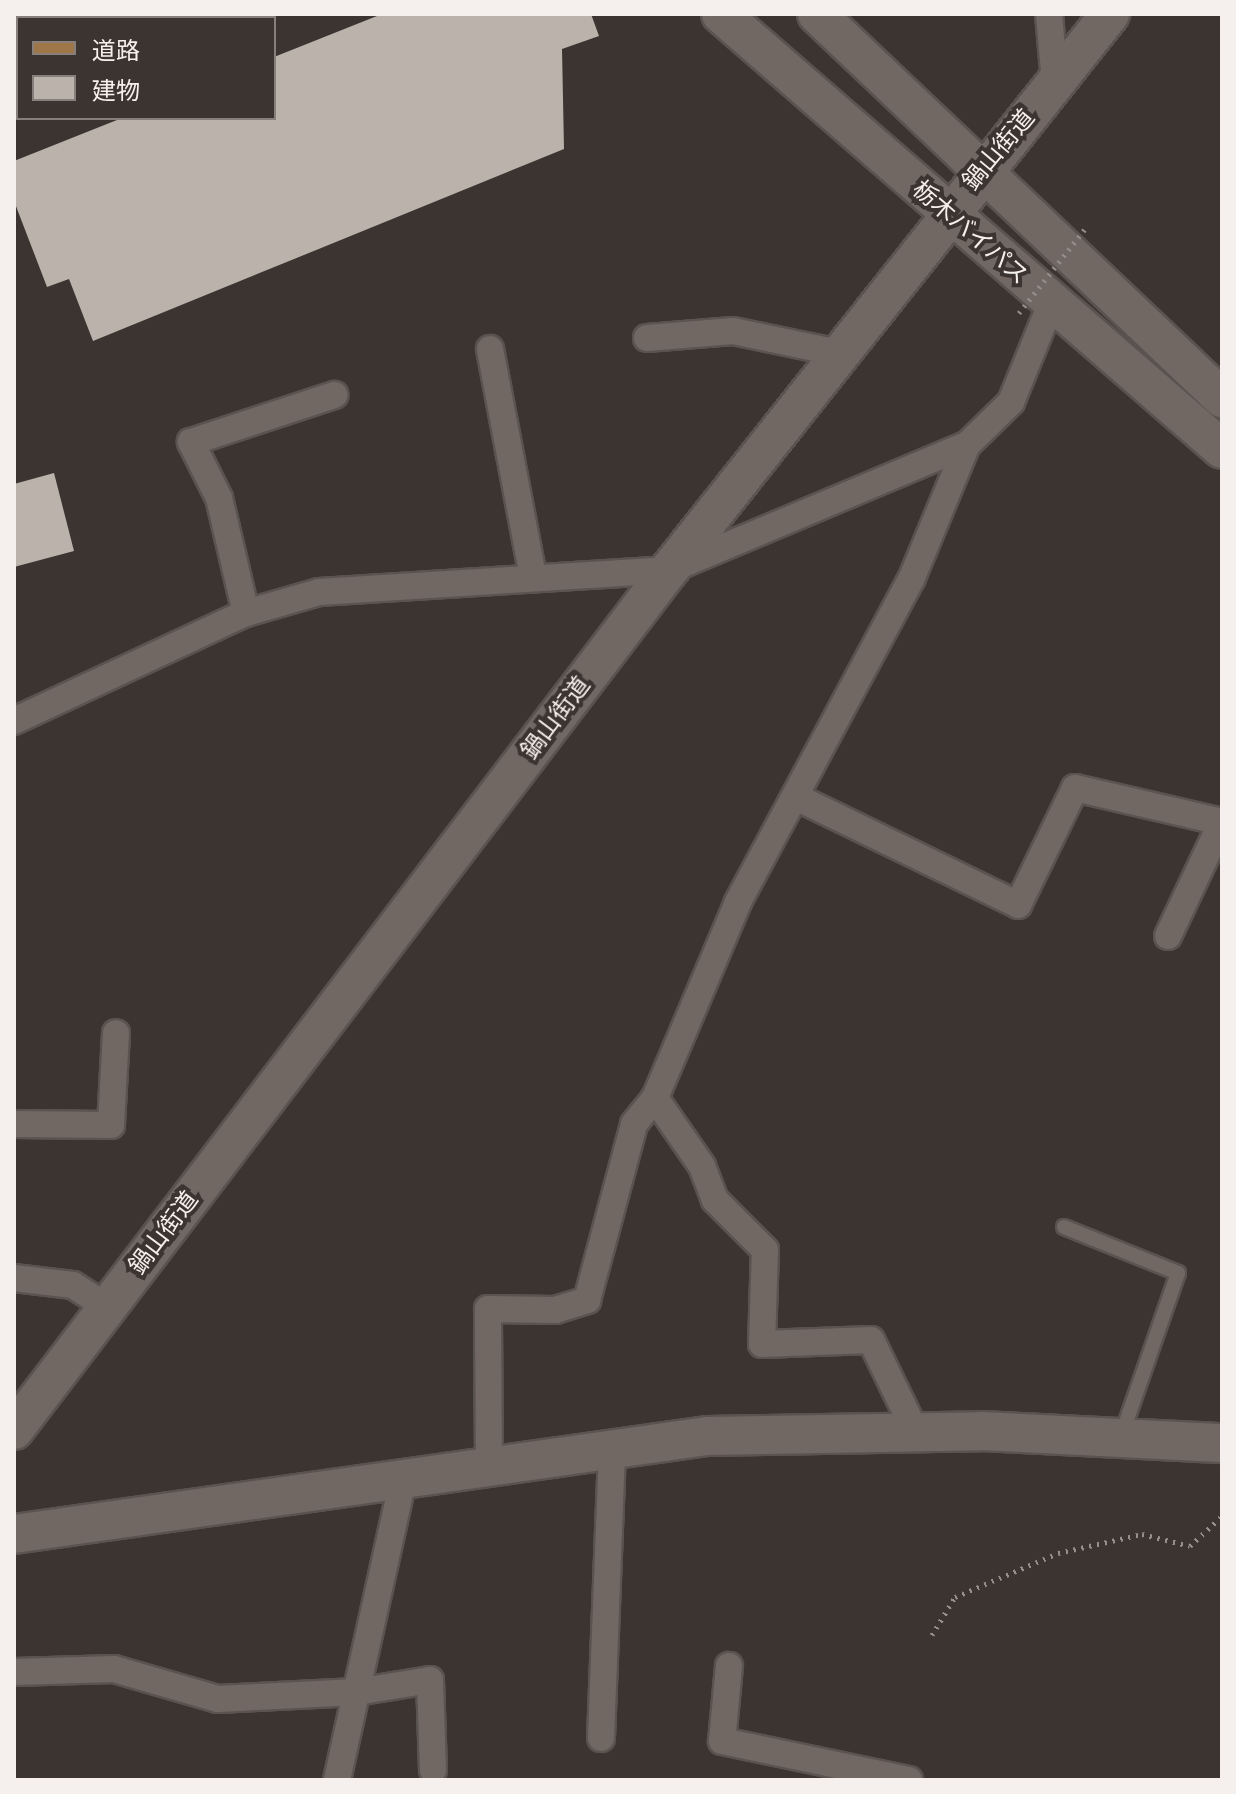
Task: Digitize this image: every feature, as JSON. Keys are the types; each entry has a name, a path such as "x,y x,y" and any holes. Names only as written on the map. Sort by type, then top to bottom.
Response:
{"street":[{"name":"栃木バイパス","path":"721,14 947,212 1035,308 1222,449"},
{"name":"栃木バイパス","path":"817,14 1222,398"},
{"path":"1049,14 1055,83"},
{"name":"鍋山街道","path":"14,1430 669,570 844,354 947,212 1110,14"},
{"path":"14,721 246,613 319,592 669,570 967,445 1011,402 1035,308"},
{"path":"647,338 733,331 844,354"},
{"path":"490,349 533,577"},
{"path":"246,613 219,498 191,442 334,395"},
{"path":"489,1462 488,1309 555,1310 587,1300 634,1124 655,1098 738,902 911,580 967,445"},
{"path":"796,797 1018,905 1075,788 1222,822 1168,936"},
{"path":"14,1124 111,1125 116,1033"},
{"path":"655,1098 702,1166 715,1200 765,1250 762,1344 871,1340 916,1433"},
{"path":"14,1278 73,1285 107,1307"},
{"path":"14,1534 489,1462 707,1436 916,1433 1222,1443"},
{"path":"601,1738 612,1449"},
{"path":"337,1780 404,1476"},
{"path":"729,1666 722,1741 909,1780"},
{"path":"14,1672 114,1669 218,1699 356,1692 430,1680 433,1770"}],"lane":[{"path":"1064,1227 1178,1273 1121,1438"}],"path":[{"path":"1035,308 1088,225"},
{"path":"932,1635 955,1597 1058,1553 1142,1534 1190,1546 1222,1516"}],"building":[{"path":"382,14 591,14 599,36 562,49 564,149 93,341 69,279 47,287 14,201 14,161 117,120 276,120 276,56"},
{"path":"54,473 74,551 14,567 14,484"}]}
